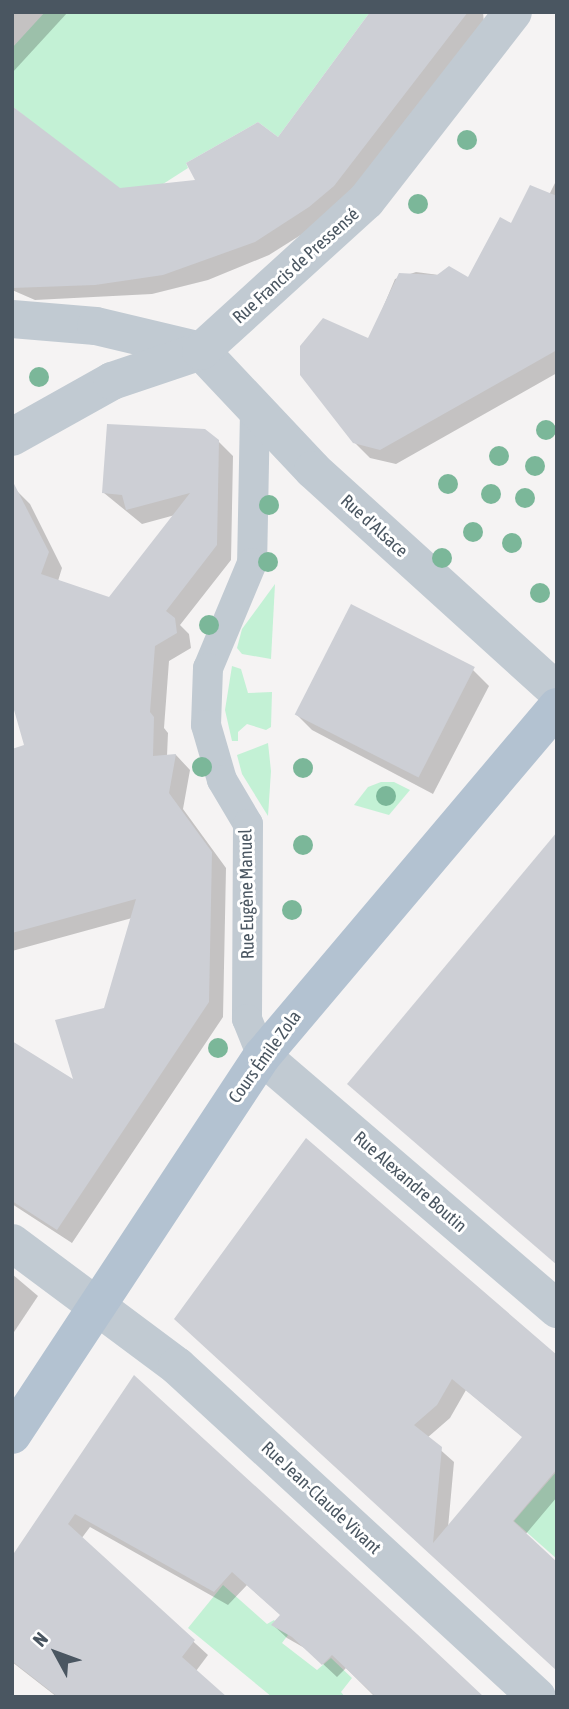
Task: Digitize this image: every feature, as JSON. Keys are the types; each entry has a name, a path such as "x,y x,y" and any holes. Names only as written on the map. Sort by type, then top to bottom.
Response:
{"main road":[{"name":"Cours Émile Zola","path":"12,1435 99,1307 262,1056 557,707"}],"street":[{"name":"Rue Francis de Pressensé","path":"12,438 112,382 201,351 366,201 513,12"},
{"path":"12,319 96,326 201,351"},
{"name":"Rue d'Alsace","path":"201,351 255,411 351,506 557,691"},
{"name":"Rue Eugène Manuel","path":"255,411 252,563 208,668 206,725 222,780 248,824 247,1019 262,1056"},
{"name":"Rue Alexandre Boutin","path":"262,1056 557,1309"},
{"name":"Rue Jean-Claude Vivant","path":"12,1243 177,1366 537,1697"}],"green space":[{"path":"45,12 370,12 278,137 258,122 186,163 188,168 163,184 118,192 12,106 12,48"},
{"path":"275,584 271,659 242,654 237,648 242,629"},
{"path":"232,666 241,669 248,693 272,692 271,727 266,730 247,724 238,732 238,741 232,741 225,710"},
{"path":"268,743 271,771 268,816 242,774 237,755"},
{"path":"381,782 394,782 410,790 389,815 354,805 368,787"},
{"path":"557,1471 557,1559 514,1521"},
{"path":"223,1585 267,1624 274,1620 288,1635 282,1643 317,1670 331,1658 352,1678 341,1692 345,1697 272,1697 188,1628"}],"building":[{"path":"370,12 468,12 334,186 309,207 255,242 163,275 95,285 12,288 12,106 120,188 195,180 186,163 258,122 278,137"},
{"path":"530,185 557,196 557,350 380,450 353,443 300,375 300,346 323,318 368,338 399,273 437,275 449,266 468,277 500,217 511,223"},
{"path":"107,424 205,429 219,440 217,545 166,611 175,618 177,633 155,646 150,712 154,717 153,756 176,754 169,793 212,852 209,1002 57,1230 12,1201 12,1041 73,1079 55,1020 104,1008 136,899 12,933 12,749 24,745 12,703 12,480 49,552 41,574 109,597 190,493 126,510 122,495 102,493"},
{"path":"351,604 475,667 419,778 295,714"},
{"path":"557,832 557,1265 347,1084"},
{"path":"306,1138 557,1355 557,1469 513,1521 557,1562 557,1671 174,1319","holes":["452,1379 522,1437 433,1543 442,1447 414,1425 437,1405"]},
{"path":"134,1375 484,1697 376,1697 332,1655 322,1665 292,1637 271,1625 280,1615 232,1572 214,1592 75,1514 68,1524 195,1640 182,1657 227,1697 58,1697 12,1661 12,1556"}]}
